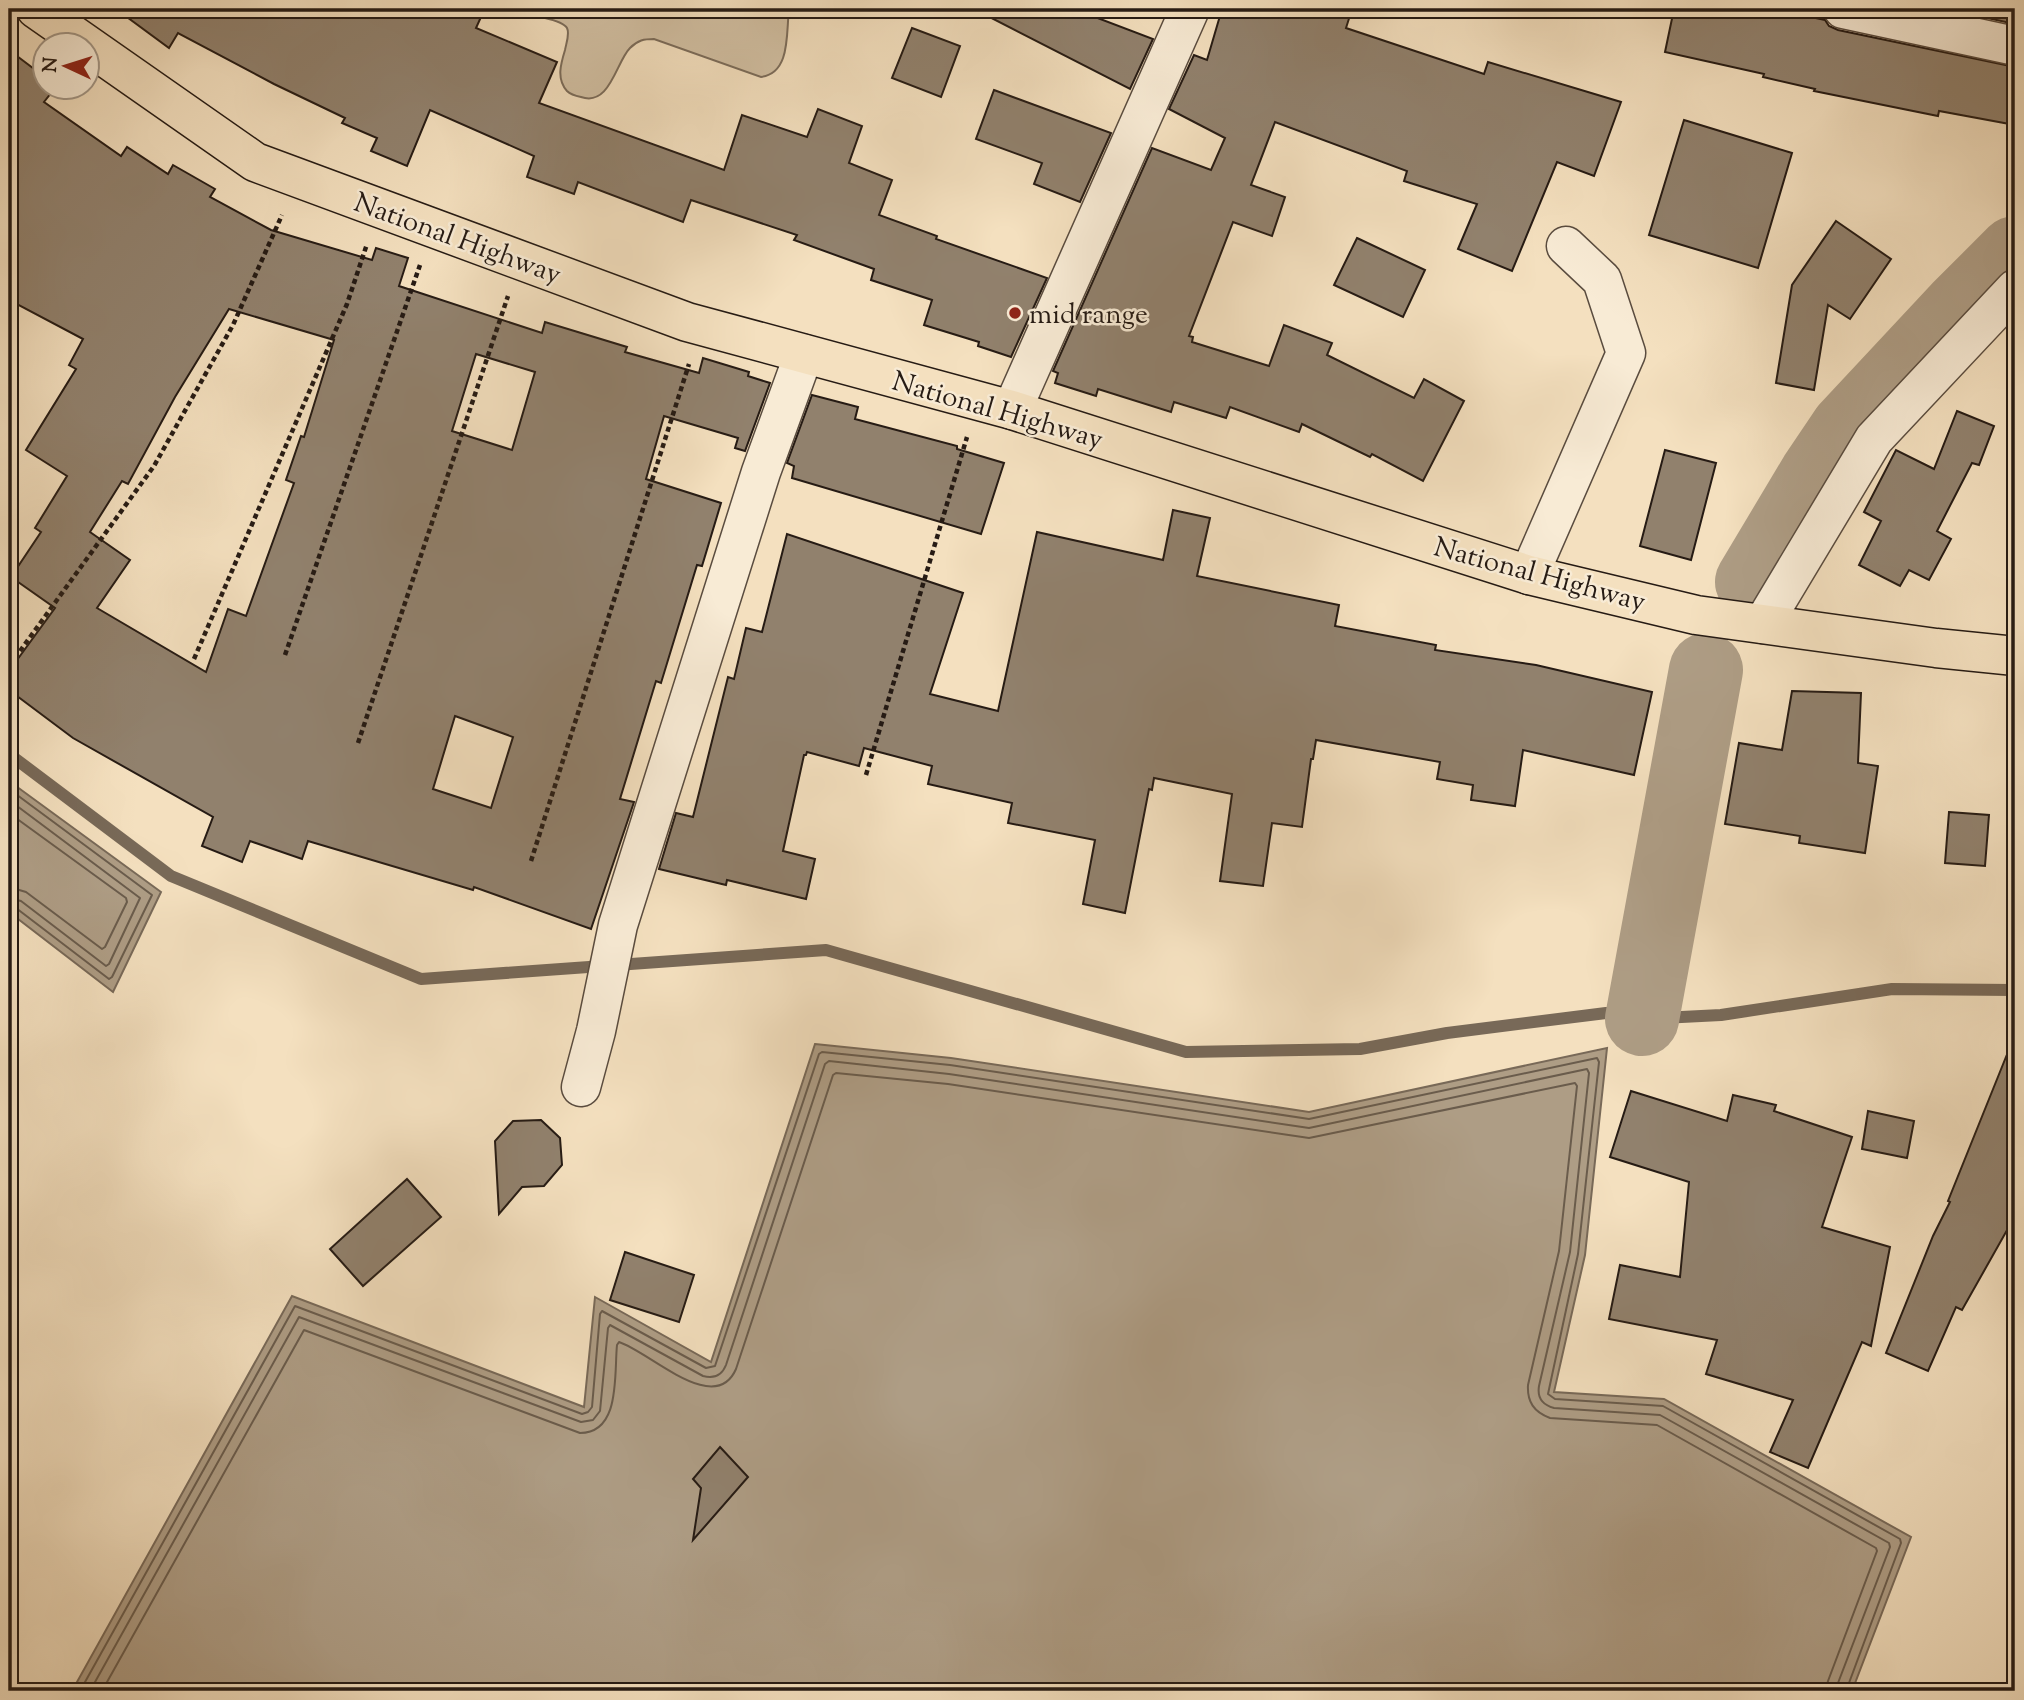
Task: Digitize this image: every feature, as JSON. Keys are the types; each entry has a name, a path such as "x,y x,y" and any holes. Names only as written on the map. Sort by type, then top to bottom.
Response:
{"main road":[{"name":"National Highway","path":"36,9 256,162 702,326 995,406 1529,575 1696,615 1936,648 2015,656"}],"street":[{"path":"995,406 1190,9"},
{"path":"1843,9 2015,46"},
{"path":"1529,575 1626,353 1602,280 1566,246"},
{"path":"1763,624 1874,439 2015,289"},
{"path":"581,1087 596,1031 618,925 761,472 804,354"}],"path":[{"path":"20,650 154,466 233,326 298,178"},
{"path":"194,659 347,304 379,208"},
{"path":"285,655 433,228"},
{"path":"358,743 519,260"},
{"path":"531,861 702,326"},
{"path":"866,775 995,406"}],"shaded area":[{"path":"495,9 789,9 785,50 778,68 771,74 761,77 654,39 647,39 630,48 606,90 591,98 570,93 561,81 560,71 568,39 567,28 563,24"}],"water":[{"path":"9,781 161,892 113,992 9,912"},
{"path":"815,1044 951,1058 1309,1112 1607,1048 1585,1255 1554,1392 1664,1399 1911,1537 1852,1691 72,1691 292,1296 584,1407 595,1297 711,1362"}],"building":[{"path":"116,9 463,9 481,17 476,28 557,62 539,103 724,170 742,115 807,137 818,109 862,126 849,163 892,180 879,215 937,236 936,239 1047,278 1011,357 978,346 979,342 924,325 932,300 871,280 874,269 794,240 797,235 691,200 683,222 578,182 574,194 527,177 534,156 430,110 407,166 371,151 377,138 342,123 345,118 178,33 169,48"},
{"path":"974,9 1074,9 1153,39 1130,89"},
{"path":"1222,9 1352,9 1346,28 1484,74 1488,62 1621,102 1594,176 1557,162 1512,271 1458,249 1477,204 1404,181 1407,171 1275,122 1251,185 1285,197 1272,236 1233,222 1189,336 1193,337 1192,342 1269,366 1284,325 1332,343 1327,355 1414,398 1424,379 1464,401 1423,481 1372,454 1370,457 1302,424 1299,432 1230,407 1226,418 1174,402 1171,412 1098,389 1096,396 1055,383 1058,373 1053,371 1152,148 1211,170 1225,138 1169,109 1194,55 1207,60"},
{"path":"1674,9 1774,9 1825,20 1829,26 1838,30 2015,67 2015,125 1939,111 1938,116 1814,91 1815,89 1763,77 1764,74 1665,52"},
{"path":"1946,9 2015,9 2015,24"},
{"path":"912,28 960,46 941,97 892,78"},
{"path":"9,50 32,67 32,102 44,102 121,156 127,147 168,174 173,165 215,189 210,197 271,230 372,260 376,248 408,258 399,286 542,333 545,322 627,347 625,352 699,373 703,358 749,372 748,376 770,383 745,451 735,448 738,438 664,416 646,479 721,503 702,566 697,565 661,683 656,681 620,799 634,802 591,929 474,887 473,890 308,841 302,859 250,841 242,862 202,846 213,817 73,738 9,690 9,671 55,608 11,577 41,532 35,528 67,476 26,450 76,369 69,365 83,339 9,300","holes":["229,309 334,340 304,437 301,436 286,480 294,483 246,616 228,609 206,672 97,608 130,560 90,532 122,481 128,484 175,397","476,354 535,372 512,450 452,431","455,716 513,737 491,808 433,789"]},
{"path":"994,90 1111,133 1080,202 1034,184 1042,163 976,139"},
{"path":"1684,120 1792,153 1758,268 1649,235"},
{"path":"1836,221 1891,259 1850,319 1828,305 1814,390 1776,383 1792,285"},
{"path":"1357,238 1425,270 1403,317 1334,285"},
{"path":"812,395 858,407 855,419 957,446 957,449 1004,463 981,534 792,478 794,466 787,463"},
{"path":"1957,411 1994,426 1979,465 1972,463 1937,531 1951,539 1929,580 1909,570 1900,586 1859,565 1881,521 1864,512 1896,450 1934,469"},
{"path":"1665,450 1716,463 1691,560 1640,546"},
{"path":"1173,510 1210,518 1197,576 1339,605 1335,626 1436,645 1435,650 1536,665 1652,692 1634,775 1523,750 1515,806 1471,800 1473,785 1437,779 1440,762 1316,740 1302,827 1272,823 1263,886 1220,881 1232,794 1154,778 1152,790 1149,789 1125,913 1083,904 1095,840 1008,823 1012,803 928,784 932,766 864,748 859,766 807,752 804,755 783,851 815,859 806,899 727,880 726,885 659,869 676,813 693,817 728,677 734,679 746,628 762,632 787,534 963,593 930,694 998,711 1037,532 1163,560"},
{"path":"1792,691 1861,693 1858,763 1878,766 1865,853 1799,843 1800,836 1725,824 1739,743 1782,750"},
{"path":"1949,812 1989,815 1985,866 1945,863"},
{"path":"2014,1037 2015,1216 1962,1310 1956,1307 1928,1371 1886,1353 1933,1236 1950,1202 1948,1201"},
{"path":"1631,1091 1727,1121 1733,1095 1776,1105 1774,1111 1852,1137 1822,1227 1890,1247 1871,1346 1862,1342 1808,1468 1770,1452 1793,1400 1706,1374 1717,1340 1609,1319 1620,1265 1680,1277 1689,1182 1610,1157"},
{"path":"1868,1111 1914,1121 1907,1158 1862,1149"},
{"path":"541,1120 560,1138 562,1165 544,1186 522,1187 499,1214 495,1141 513,1121"},
{"path":"407,1179 441,1217 363,1286 330,1249"},
{"path":"625,1252 694,1275 679,1322 610,1300"},
{"path":"720,1447 748,1477 693,1540 701,1488 693,1479"}],"waterway":[{"path":"1752,582 1847,429 2015,253"},
{"path":"1642,1019 1706,670"},
{"path":"9,754 171,876 421,979 826,950 1186,1052 1360,1049 1447,1033 1606,1013 1642,1019 1721,1015 1892,989 2015,990"}],"place":[{"name":"mid range","path":"1015,313"}]}
